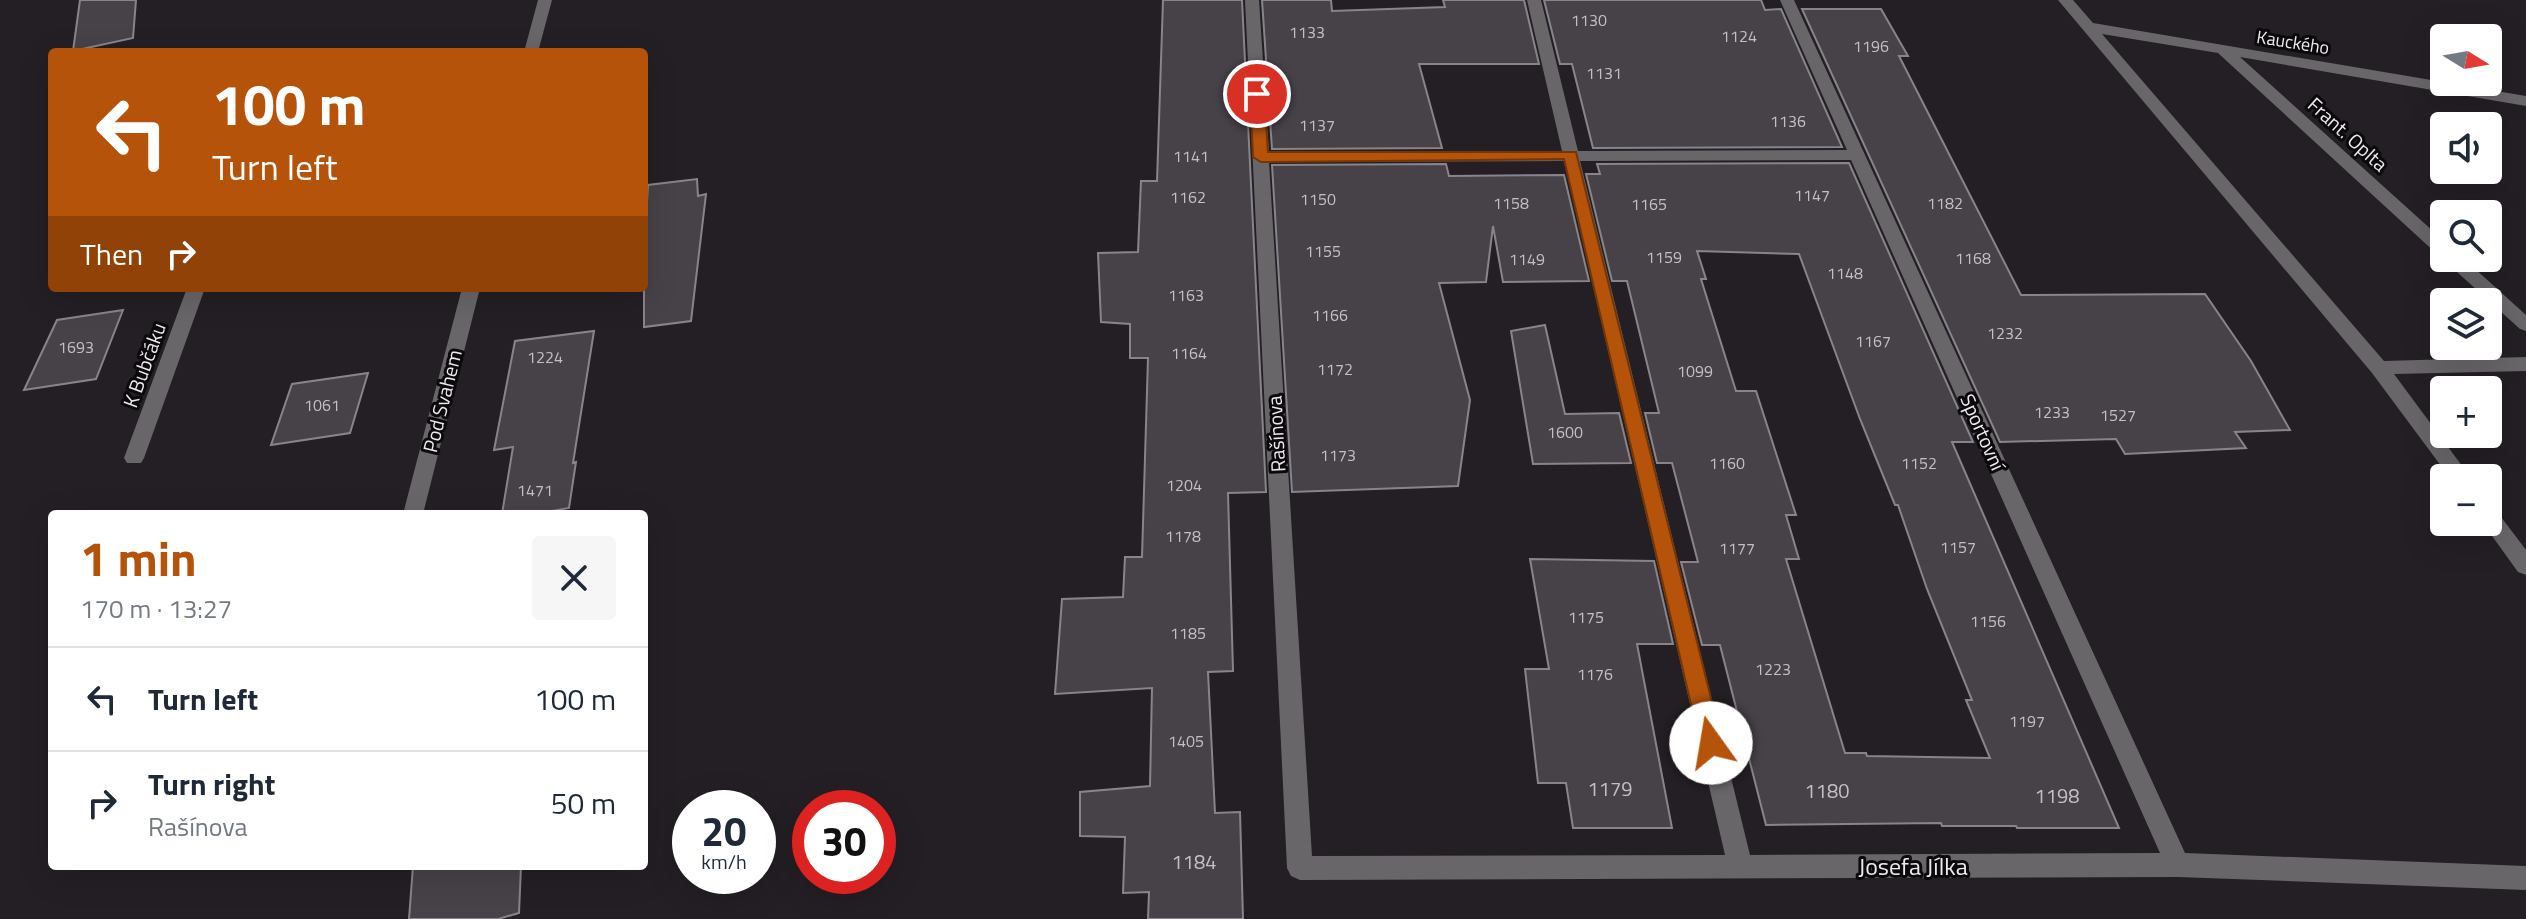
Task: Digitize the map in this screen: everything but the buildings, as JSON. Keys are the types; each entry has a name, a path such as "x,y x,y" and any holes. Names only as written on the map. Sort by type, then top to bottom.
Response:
{"street":[{"path":"532,48 545,0"},
{"name":"Rašínova","path":"1252,0 1300,868"},
{"path":"1534,0 1740,866"},
{"name":"Sportovní","path":"1787,0 2178,865"},
{"path":"2065,0 2379,368 2451,464"},
{"name":"Kauckého","path":"2089,27 2526,101"},
{"name":"Frant. Oplta","path":"2223,50 2430,238"},
{"path":"1261,157 1856,155"},
{"path":"2467,272 2526,325"},
{"name":"K Bubčáku","path":"134,458 195,292"},
{"name":"Pod Svahem","path":"414,510 470,292"},
{"path":"2379,368 2526,364"},
{"path":"2502,534 2526,566"},
{"name":"Josefa Jílka","path":"1300,868 2178,865 2526,878"}],"route":[{"path":"1257,94 1261,157 1571,155 1711,743"}]}
